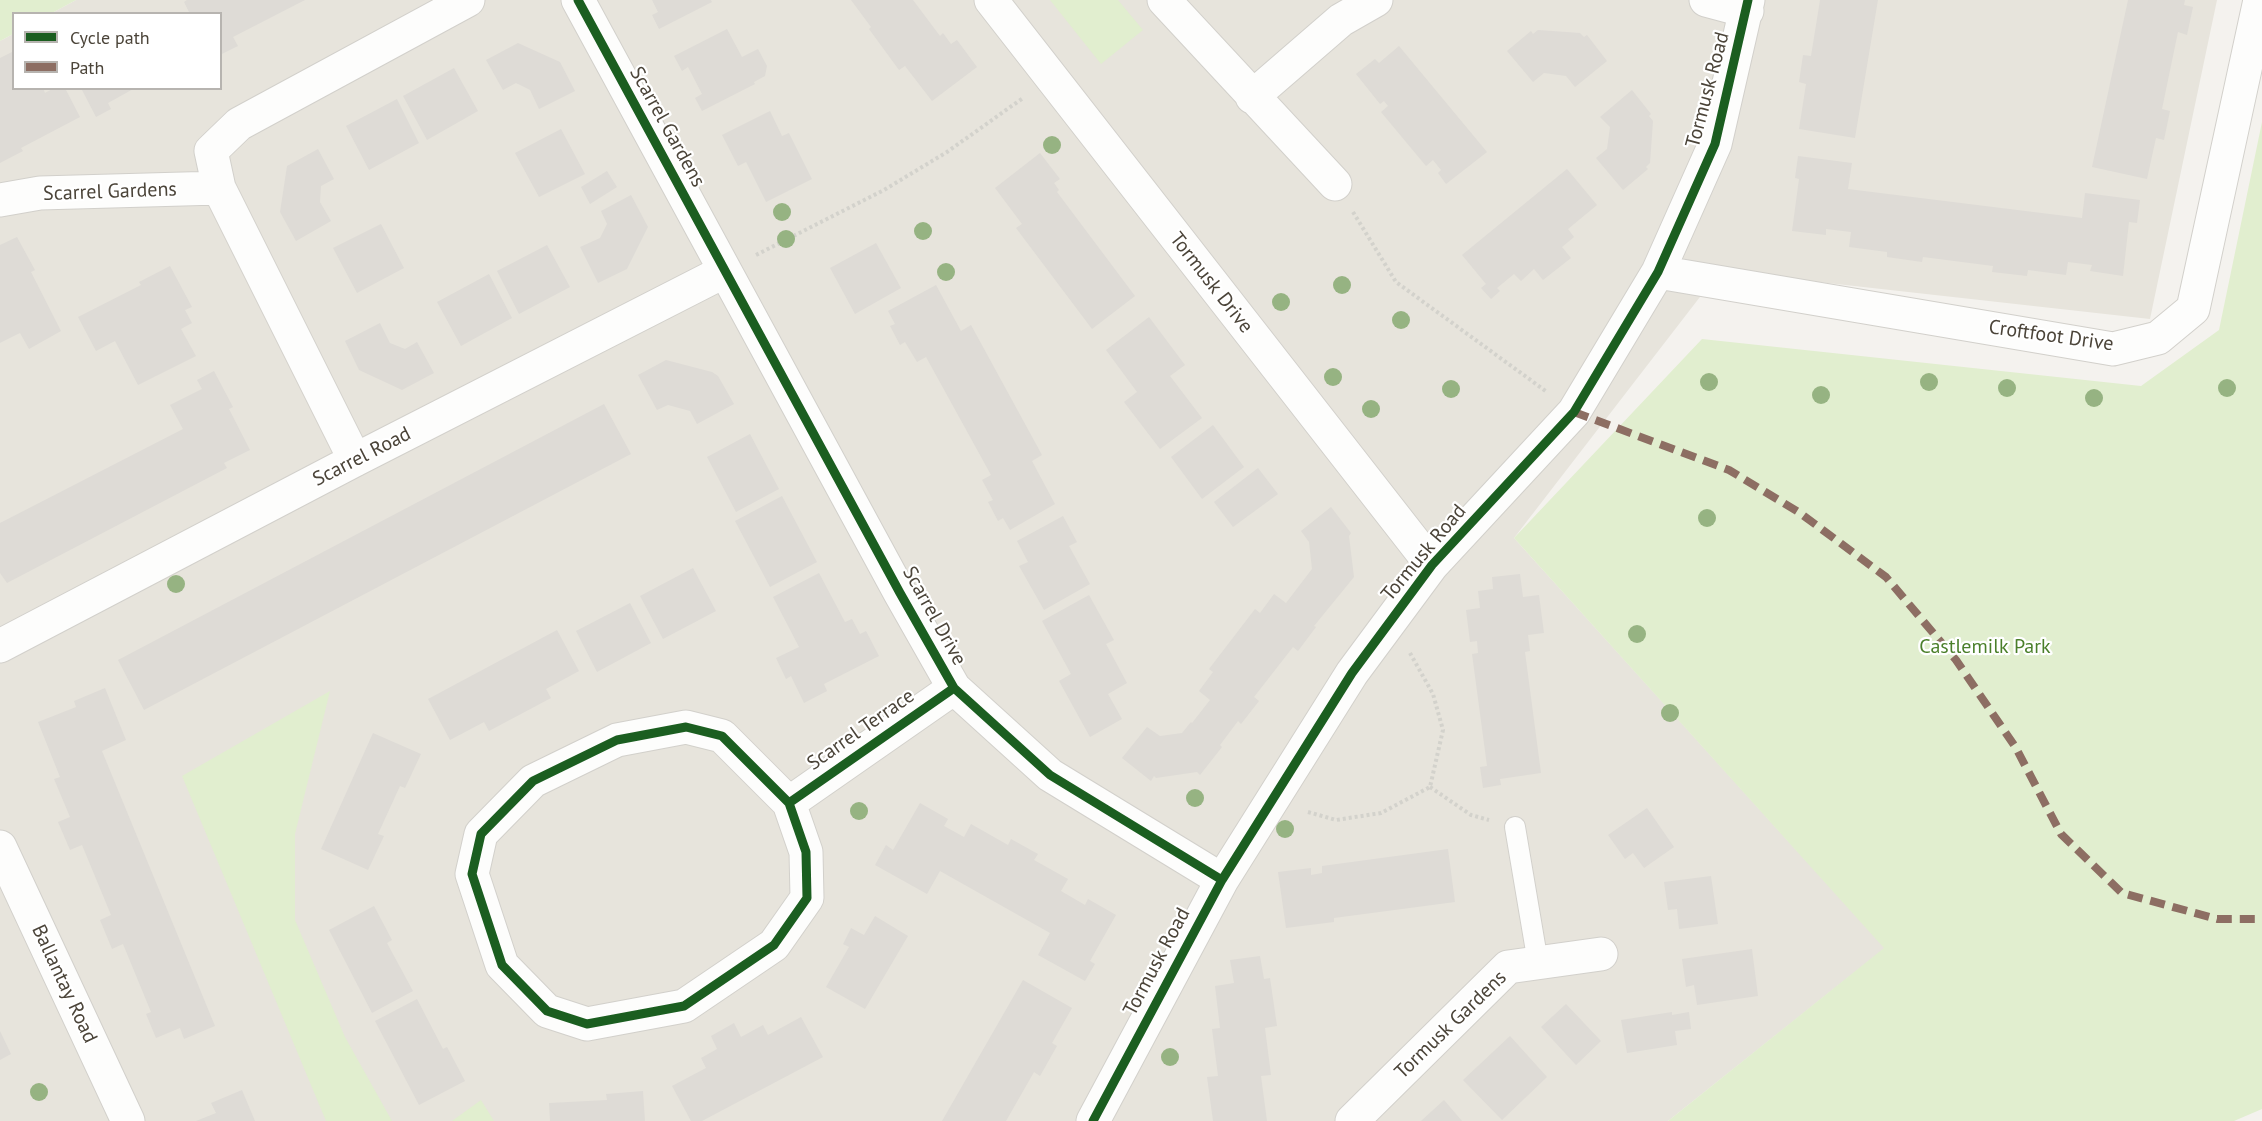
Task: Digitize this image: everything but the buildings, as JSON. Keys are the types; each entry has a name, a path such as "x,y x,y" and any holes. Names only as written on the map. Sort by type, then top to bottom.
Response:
{"street":[{"path":"355,460 219,188 211,151 238,124 468,0"},
{"name":"Scarrel Gardens","path":"578,0 725,271"},
{"name":"Tormusk Drive","path":"991,0 1432,565"},
{"path":"1164,0 1335,184"},
{"path":"1252,97 1341,20 1376,0"},
{"path":"1706,0 1747,5"},
{"name":"Croftfoot Drive","path":"1658,272 2113,349 2158,338 2193,309 2260,0"},
{"name":"Tormusk Road","path":"1093,1121 1222,880 1352,673 1432,565 1574,412 1658,272 1716,144 1747,5"},
{"name":"Scarrel Gardens","path":"0,200 40,193 219,188"},
{"name":"Scarrel Road","path":"0,646 355,460 725,271"},
{"name":"Scarrel Drive","path":"725,271 954,688 1050,775 1222,880"},
{"name":"Scarrel Terrace","path":"789,802 954,688"},
{"path":"686,728 722,736 789,802 806,852 807,898 774,945 684,1006 587,1024 547,1011 502,965 472,874 481,834 533,781 617,740 686,728"},
{"name":"Ballantay Road","path":"0,847 127,1121"},
{"name":"Tormusk Gardens","path":"1352,1121 1508,967 1601,954"}],"lane":[{"path":"1515,827 1538,963"}],"path":[{"path":"725,271 884,190 947,152 1050,77"},
{"path":"1335,184 1396,282 1574,412"},
{"path":"1271,801 1336,820 1381,813 1430,787 1443,730 1433,694 1391,621"},
{"path":"1430,787 1471,815 1515,827"}],"shaded area":[{"path":"76,0 2217,0 2150,319 1720,271 1514,538 1885,948 1668,1121 0,1121 0,41 12,35 12,90 222,90 222,12 54,12"}],"green space":[{"path":"0,0 76,0 54,12 12,12 12,35 0,41"},
{"path":"1050,0 1118,0 1143,30 1101,64"},
{"name":"Castlemilk Park","path":"2262,122 2262,1109 2234,1121 1668,1121 1884,948 1514,538 1702,339 2141,386 2219,330"},
{"path":"330,691 295,834 295,920 345,1037 392,1121 326,1121 182,776"},
{"path":"481,1100 494,1121 452,1121"}],"marked path":[{"path":"1574,412 1729,470 1800,513 1886,577 1956,660 2016,748 2061,834 2122,893 2217,919 2262,919"}],"cycle path":[{"path":"578,0 900,593 954,688 1050,775 1222,880"},
{"path":"1093,1121 1222,880 1352,673 1432,565 1574,412 1658,272 1715,144 1748,0"},
{"path":"789,803 806,852 807,898 774,945 684,1006 587,1024 547,1011 502,965 472,874 481,834 533,781 617,740 686,727 722,736 789,803 954,688"}]}
